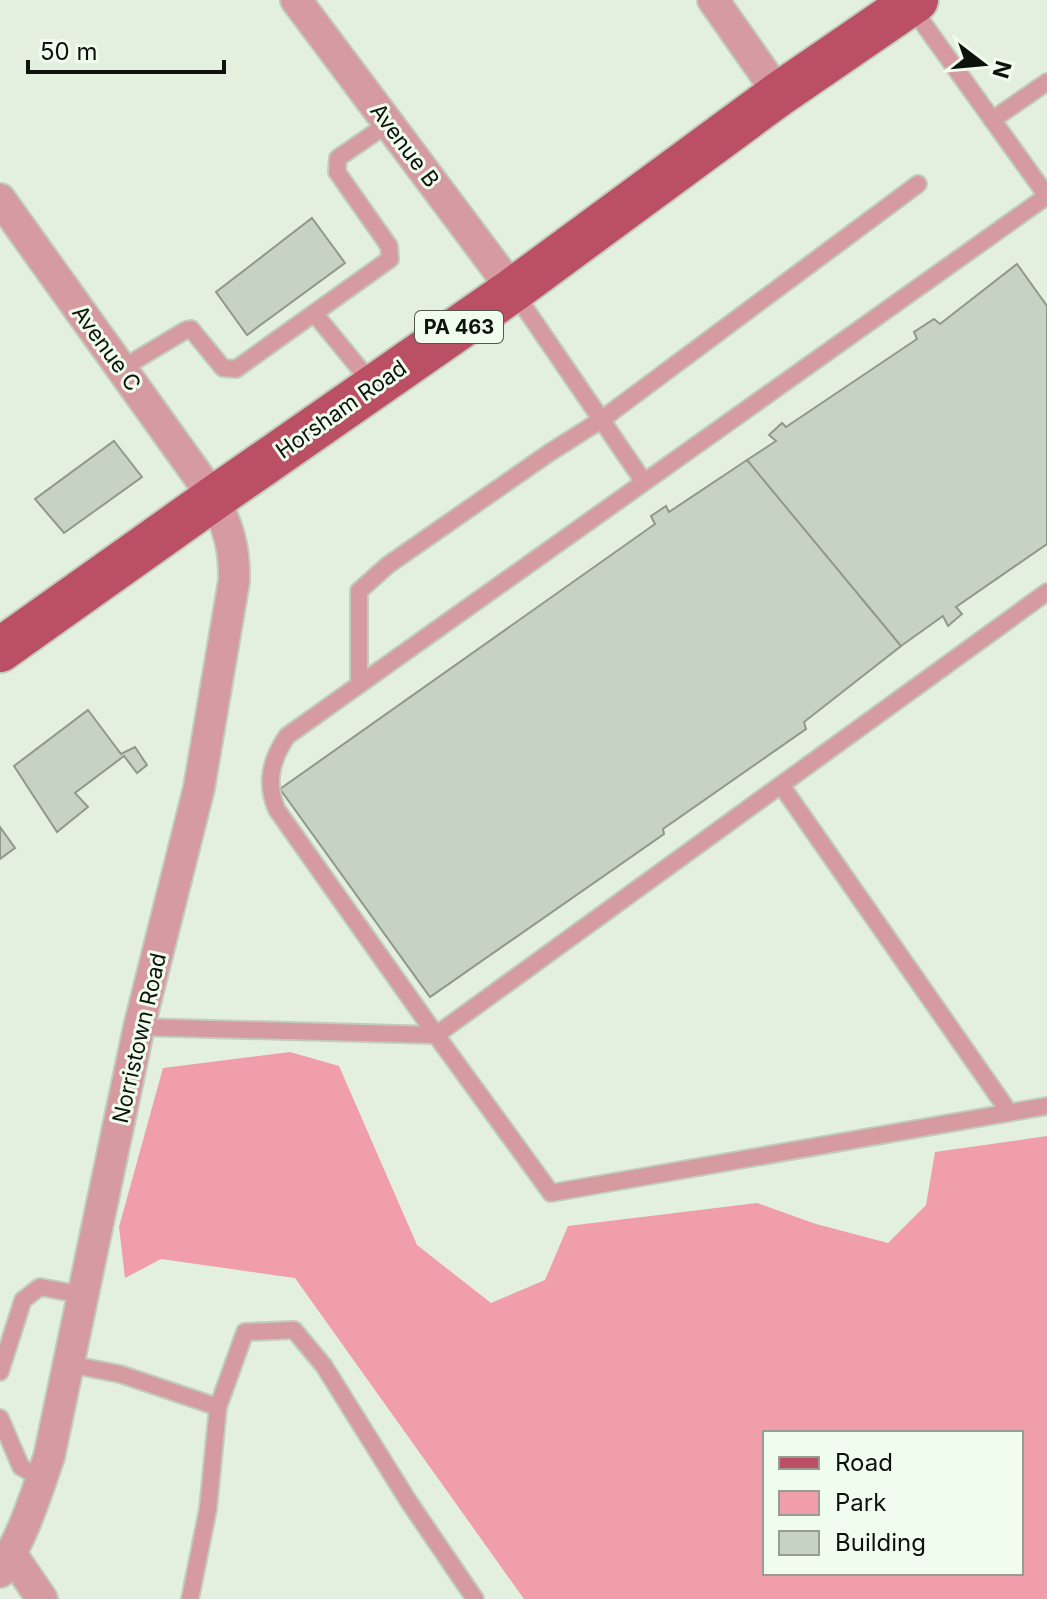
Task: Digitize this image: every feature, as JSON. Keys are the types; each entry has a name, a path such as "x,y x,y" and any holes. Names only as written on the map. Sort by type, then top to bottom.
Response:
{"main road":[{"name":"Horsham Road","path":"0,650 513,290 779,94 912,2"}],"street":[{"name":"Avenue B","path":"296,0 513,290"},
{"path":"713,0 779,94"},
{"name":"Avenue C","path":"0,199 214,498"},
{"name":"Norristown Road","path":"6,1563 49,1457 139,1027 199,788 234,581 232,538 214,498"},
{"path":"6,1563 42,1599"}],"lane":[{"path":"912,2 1047,196 287,736 274,760 270,795 277,810 551,1193 1047,1106"},
{"path":"992,120 1047,82"},
{"path":"121,369 191,329 223,368 236,369 390,259 389,246 337,172 336,163 338,158 389,123"},
{"path":"359,685 359,591 401,556 601,420 918,184"},
{"path":"513,290 644,482"},
{"path":"314,313 374,386"},
{"path":"139,1027 436,1035 1047,592"},
{"path":"781,785 1009,1112"},
{"path":"0,1372 23,1300 40,1287 83,1295"},
{"path":"190,1599 208,1509 218,1407 245,1332 294,1330 324,1366 409,1502 475,1599"},
{"path":"68,1364 120,1374 218,1407"},
{"path":"0,1418 21,1467 41,1478"}],"green space":[{"path":"290,1052 339,1066 417,1245 491,1303 545,1280 568,1226 757,1203 816,1224 888,1243 926,1205 935,1152 1047,1136 1047,1599 524,1599 295,1278 161,1259 125,1278 119,1227 163,1068"}],"building":[{"path":"312,218 345,263 247,335 216,292"},
{"path":"1017,264 1047,306 1047,544 956,607 962,614 948,626 943,616 901,646 747,460 776,441 769,435 782,423 786,427 917,339 914,332 934,319 940,324"},
{"path":"114,441 142,477 64,533 35,499"},
{"path":"747,460 901,646 804,722 806,729 663,829 664,834 430,997 280,789 655,524 651,516 666,506 669,512"},
{"path":"88,710 121,754 135,747 147,765 137,773 124,756 75,793 88,807 57,832 14,766"},
{"path":"0,827 15,848 0,859"}]}
